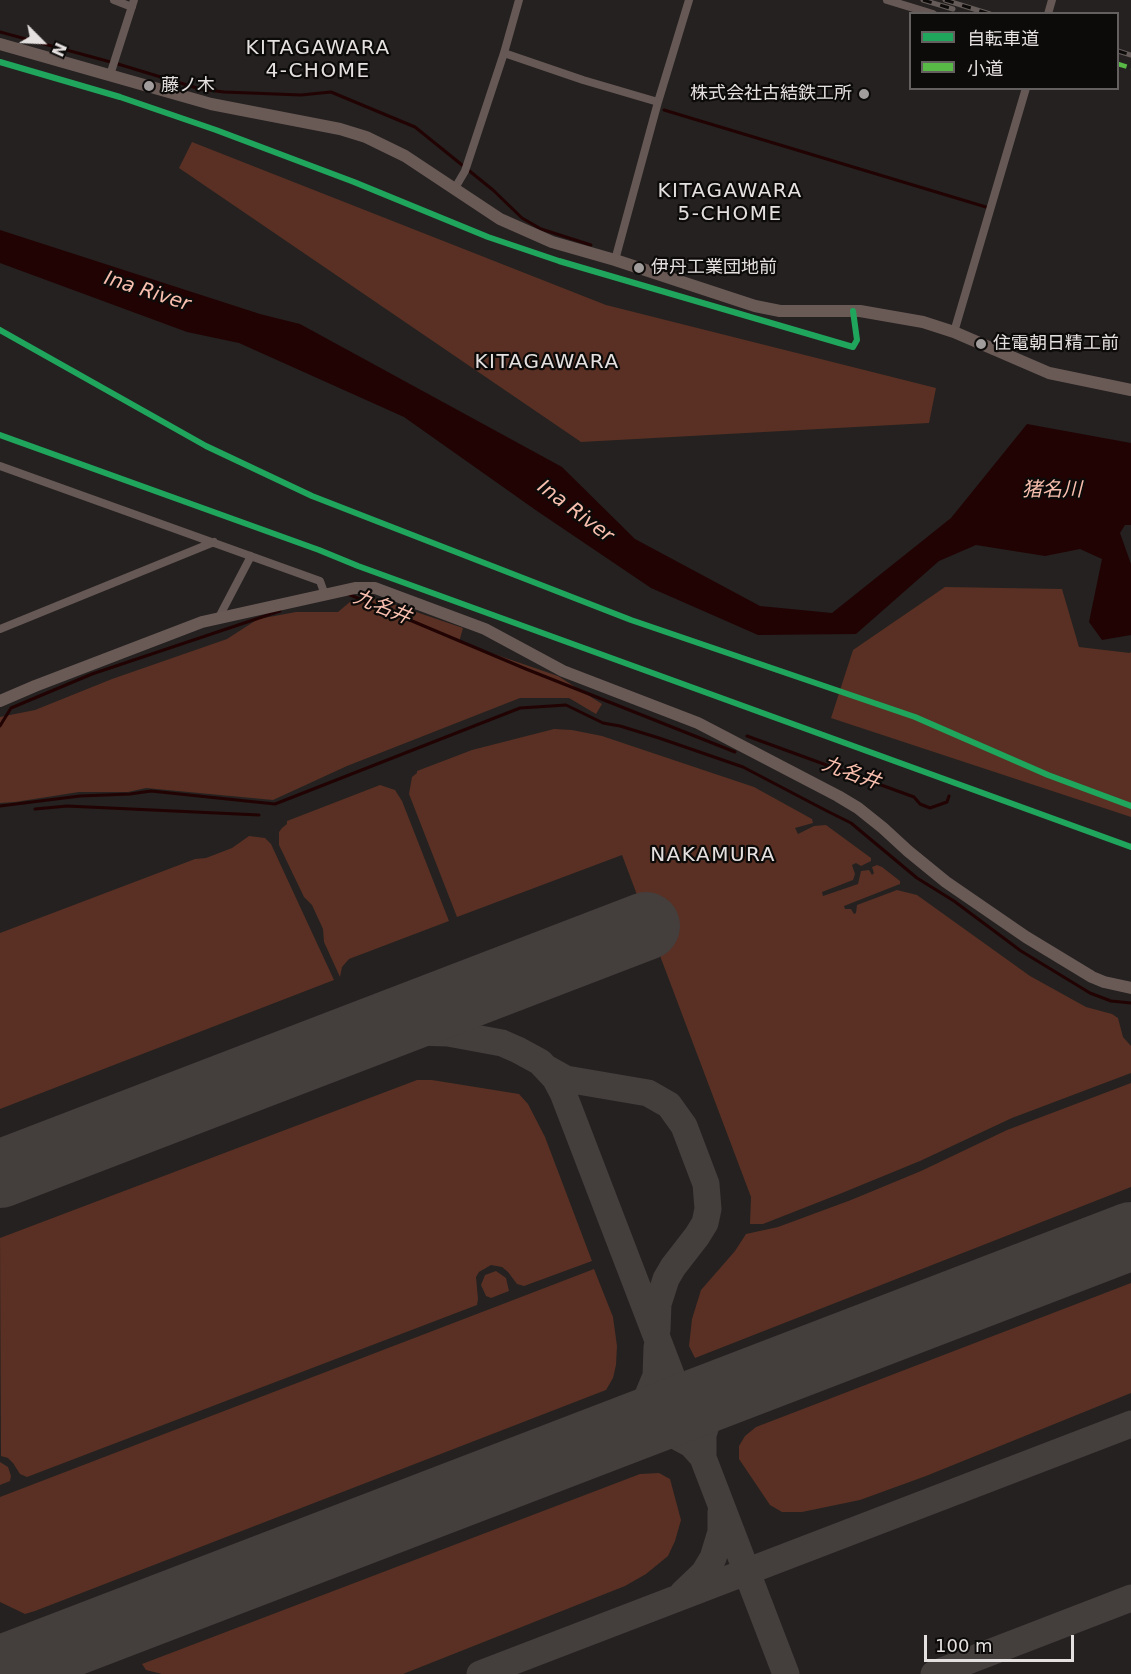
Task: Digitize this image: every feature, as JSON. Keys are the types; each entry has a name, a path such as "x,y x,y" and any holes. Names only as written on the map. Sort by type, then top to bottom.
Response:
{"street":[{"path":"110,75 133,3 114,0"},
{"path":"455,188 465,171 519,0"},
{"path":"615,260 658,102 689,0"},
{"path":"887,0 926,12"},
{"path":"0,44 212,104 340,129 366,137 405,156 500,219 552,242 764,307 780,311 860,311 923,322 954,332 1049,373 1131,390"},
{"path":"504,53 658,102"},
{"path":"954,332 1025,90"},
{"path":"0,466 320,581 325,595"},
{"path":"0,629 214,542"},
{"path":"218,618 251,556"},
{"path":"0,701 202,622 355,588 375,588 486,629 563,671 698,723 858,808 946,882 1068,963 1104,982 1131,988"}],"shaded area":[{"path":"192,142 606,305 936,388 929,423 581,442 179,168"},
{"path":"945,587 1062,589 1079,647 1130,653 1131,651 1131,817 831,718 853,650"},
{"path":"367,598 384,601 463,628 459,642 558,676 602,704 596,714 569,698 520,698 347,766 273,800 146,788 128,792 79,792 0,803 0,717 35,710 112,679 227,639 258,619 296,612 338,612 351,601"},
{"path":"554,729 602,736 754,787 812,819 813,823 795,828 798,834 814,826 826,825 871,858 871,861 861,866 856,863 852,865 855,874 853,880 822,892 823,896 858,884 861,871 869,870 872,875 874,873 872,867 877,865 882,867 900,881 900,884 844,906 845,909 851,909 854,914 857,905 897,890 917,895 1030,976 1086,1007 1112,1014 1118,1018 1123,1037 1131,1046 1131,1073 1012,1118 920,1161 842,1193 763,1224 750,1224 751,1197 622,855 457,917 409,794 412,777 417,771 472,750"},
{"path":"380,785 395,790 402,801 449,921 349,959 342,967 340,977 324,942 323,929 312,905 304,897 279,845 279,832 287,821"},
{"path":"249,836 265,838 271,844 334,980 0,1109 0,933 195,859 206,858 232,848"},
{"path":"417,1080 432,1080 519,1094 528,1104 545,1137 592,1261 524,1286 517,1284 502,1267 491,1265 479,1272 476,1277 477,1305 27,1477 20,1474 8,1458 1,1456 0,1238"},
{"path":"1131,1083 1131,1187 695,1358 689,1346 692,1319 701,1290 735,1251 746,1234 778,1227 851,1200 921,1171 1007,1130"},
{"path":"594,1269 613,1317 617,1346 613,1378 606,1390 35,1611 25,1614 0,1602 0,1497"},
{"path":"496,1271 506,1278 509,1291 491,1298 486,1296 481,1285 485,1275"},
{"path":"1131,1283 1131,1393 926,1476 860,1500 802,1512 782,1512 770,1505 739,1459 739,1446 745,1436 756,1427"},
{"path":"0,1462 8,1467 11,1476 10,1481 0,1485"},
{"path":"659,1473 670,1479 681,1520 668,1556 646,1574 625,1586 403,1674 162,1674 146,1670 142,1664 640,1474"}],"water":[{"name":"猪名川","path":"0,230 260,314 300,324 562,467 635,539 760,606 832,613 951,518 1027,424 1131,443 1131,525 1125,525 1120,533 1131,564 1131,635 1102,640 1089,622 1102,559 1080,549 1045,556 976,545 939,561 856,634 758,635 651,588 404,417 239,343 187,332 0,263"}],"waterway":[{"path":"0,32 200,89 301,95 331,92 415,127 493,190 522,218 541,229 591,245"},
{"path":"664,110 986,207"},
{"name":"九名井","path":"348,594 526,669 735,752"},
{"name":"九名井","path":"0,726 11,708 92,674 280,611"},
{"path":"0,806 80,796 151,791 275,804 520,708 566,705 603,723 659,738 743,767 851,823 917,878 954,901 1021,951 1090,993 1111,1001 1131,1003"},
{"name":"九名井","path":"747,736 914,797 920,804 930,808 947,802 949,796"},
{"path":"35,809 67,806 259,815"}],"taxiway":[{"path":"330,1047 379,1034 448,1033 502,1043 540,1062 555,1078 563,1093 786,1674"},
{"path":"548,1069 566,1079 648,1093 669,1105 684,1126 706,1184 708,1209 705,1223 666,1279 658,1304 657,1330"},
{"path":"607,1437 633,1419 646,1400 656,1376 657,1347"},
{"path":"703,1455 703,1435 709,1416 723,1397 742,1386"},
{"path":"480,1674 1131,1424"},
{"path":"626,1430 646,1427 665,1430 691,1444 700,1454"},
{"path":"683,1593 704,1573 713,1558 721,1532 721,1512"},
{"path":"934,1674 1131,1598"},
{"path":"0,1648 20,1662 44,1674"}],"runway":[{"path":"0,1174 646,926"},
{"path":"0,1670 1131,1236"}],"railway":[{"path":"923,0 953,9"},
{"path":"945,0 984,12"},
{"path":"1119,51 1131,55"}],"marked path":[{"path":"1119,64 1131,68"}],"cycle path":[{"path":"0,62 120,97 216,130 354,182 488,237 559,261 853,347 857,340 853,311"},
{"path":"0,330 206,446 312,496 631,620 915,717 1048,775 1131,806"},
{"path":"0,435 1131,847"}],"place":[{"name":"藤ノ木","path":"149,86"},
{"name":"株式会社古結鉄工所","path":"864,94"},
{"name":"伊丹工業団地前","path":"639,268"},
{"name":"住電朝日精工前","path":"981,344"}],"district":[{"name":"KITAGAWARA 4-CHOME","path":"318,60"},
{"name":"KITAGAWARA 5-CHOME","path":"730,204"},
{"name":"KITAGAWARA","path":"547,363"},
{"name":"NAKAMURA","path":"713,856"}],"water label":[{"name":"Ina River","path":"147,292"},
{"name":"Ina River","path":"575,512"}]}
